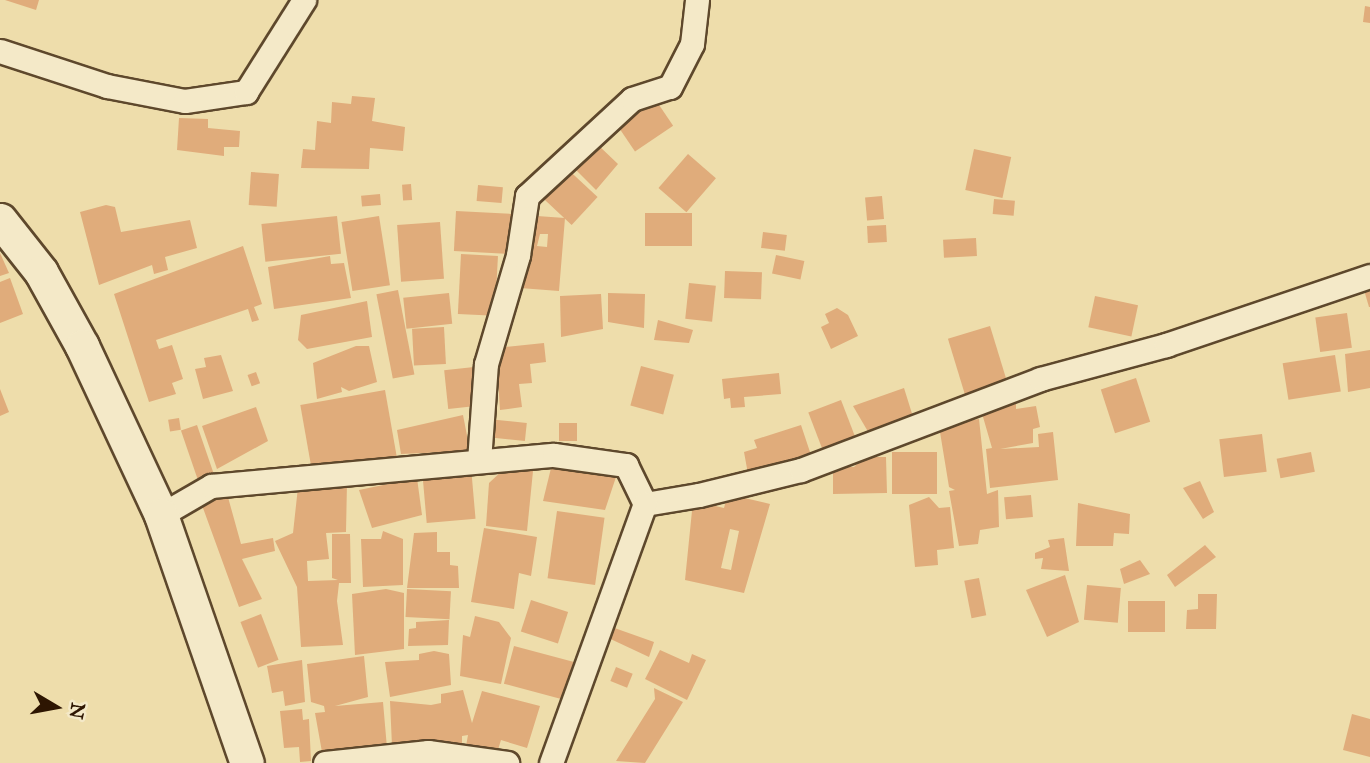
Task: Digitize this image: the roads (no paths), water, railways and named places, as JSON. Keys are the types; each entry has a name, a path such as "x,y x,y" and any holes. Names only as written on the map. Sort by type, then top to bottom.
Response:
{"main road":[{"path":"0,220 41,272 82,346 161,515 247,763"}],"street":[{"path":"0,51 107,86 185,101 246,92 304,0"},
{"path":"479,461 486,364 518,255 527,196 632,99 670,87 692,44 697,0"},
{"path":"645,504 801,470 1040,379 1166,345 1370,276"},
{"path":"161,515 211,486 554,455 626,465 645,504 551,763"},
{"path":"325,763 428,752 507,763"}]}
